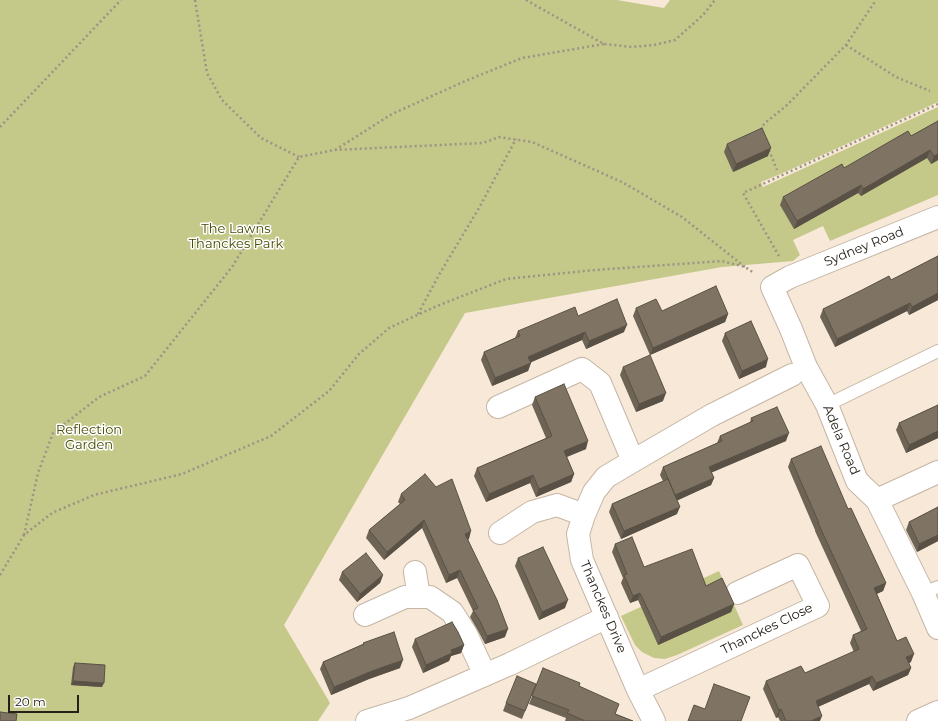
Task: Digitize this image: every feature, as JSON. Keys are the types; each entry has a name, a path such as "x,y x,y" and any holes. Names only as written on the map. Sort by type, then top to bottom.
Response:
{"street":[{"name":"Sydney Road","path":"781,282 938,217"},
{"name":"Adela Road","path":"781,282 791,329 806,367 827,405 857,481 878,500 931,590 938,628"},
{"path":"498,407 582,369 600,383 633,460"},
{"name":"Thanckes Drive","path":"654,721 638,690 582,560 578,534 584,515 594,492 606,477 712,415 792,375"},
{"path":"878,500 938,472"},
{"path":"500,533 532,512 558,505 584,515"},
{"name":"Thanckes Close","path":"638,690 818,606 798,565 737,593"},
{"path":"415,572 419,597"},
{"path":"365,615 405,597 430,597 452,612 466,634 484,675"},
{"path":"368,721 408,708 510,664 607,617"},
{"path":"918,721 938,712"}],"lane":[{"path":"827,405 938,351"}],"path":[{"path":"0,127 121,0"},
{"path":"195,0 207,73 222,100 261,138 298,157 334,150 483,143 499,137 532,142 622,182 682,217 745,267"},
{"path":"526,0 604,44"},
{"path":"334,150 392,114 463,82 522,58 604,44 632,47 654,45 675,40 703,15 715,0"},
{"path":"761,134 762,127 765,123 786,106 846,45 876,0"},
{"path":"846,45 896,77 930,91"},
{"path":"781,282 743,193 938,104"},
{"path":"418,315 440,273 479,208 516,139"},
{"path":"767,146 777,170"},
{"path":"24,536 38,473 53,433 99,397 145,376 232,267 298,157"},
{"path":"0,575 24,536 52,513 94,495 182,474 271,436 329,391 359,354 389,328 437,306 506,279 722,260 745,267 781,282"}],"green space":[{"name":"The Lawns Thanckes Park","path":"0,0 617,0 664,8 670,0 938,0 938,102 761,182 763,187 938,107 938,195 830,241 823,226 793,240 800,255 793,261 722,267 465,313 284,625 330,703 318,721 0,721"},
{"path":"719,571 743,625 665,659 654,658 642,652 635,645 621,616"}],"building":[{"path":"938,121 938,154 934,156 930,150 863,189 861,185 797,221 783,197 842,164 844,168 908,131 911,136"},
{"path":"762,128 771,148 736,164 727,144"},
{"path":"938,256 938,293 912,307 910,303 837,339 823,309 889,276 891,280"},
{"path":"716,286 728,314 653,348 636,308 656,299 662,311"},
{"path":"617,299 627,325 589,341 585,332 528,357 531,363 495,378 484,352 520,336 518,331 575,307 578,316"},
{"path":"751,321 768,359 742,371 725,333"},
{"path":"650,355 666,393 639,404 623,367"},
{"path":"564,384 588,441 564,451 574,474 539,489 533,475 489,494 477,468 552,436 535,397"},
{"path":"938,405 938,431 909,445 899,423"},
{"path":"777,407 789,433 709,467 714,478 675,495 663,467 722,441 720,436 753,421 751,418"},
{"path":"821,446 848,509 851,508 886,583 874,588 897,641 906,637 914,654 906,657 911,668 876,683 872,676 816,701 822,716 811,721 786,721 781,709 779,710 766,681 801,666 805,673 859,649 853,635 867,629 818,523 791,459"},
{"path":"425,474 436,487 452,479 471,531 465,534 497,600 508,629 487,636 473,610 478,608 460,570 449,575 424,520 387,552 369,530 405,500 401,494"},
{"path":"668,479 680,507 624,531 612,504"},
{"path":"938,507 938,535 919,544 909,522"},
{"path":"632,537 644,567 692,549 706,586 722,578 734,604 661,637 640,593 633,596 624,575 627,574 615,544"},
{"path":"543,547 568,600 542,612 518,558"},
{"path":"366,553 383,575 360,594 342,572"},
{"path":"452,622 464,645 451,650 452,653 426,665 415,639"},
{"path":"394,632 403,660 334,687 323,662 364,644 363,643"},
{"path":"75,663 105,665 104,683 73,681"},
{"path":"543,668 580,683 579,686 619,704 615,714 633,721 585,721 567,713 569,710 532,696"},
{"path":"517,676 536,684 525,711 506,703"},
{"path":"714,684 750,697 741,721 688,721 694,705 705,709"},
{"path":"0,712 17,714 16,721 0,721"}],"park label":[{"name":"Reflection Garden","path":"89,438"}]}
